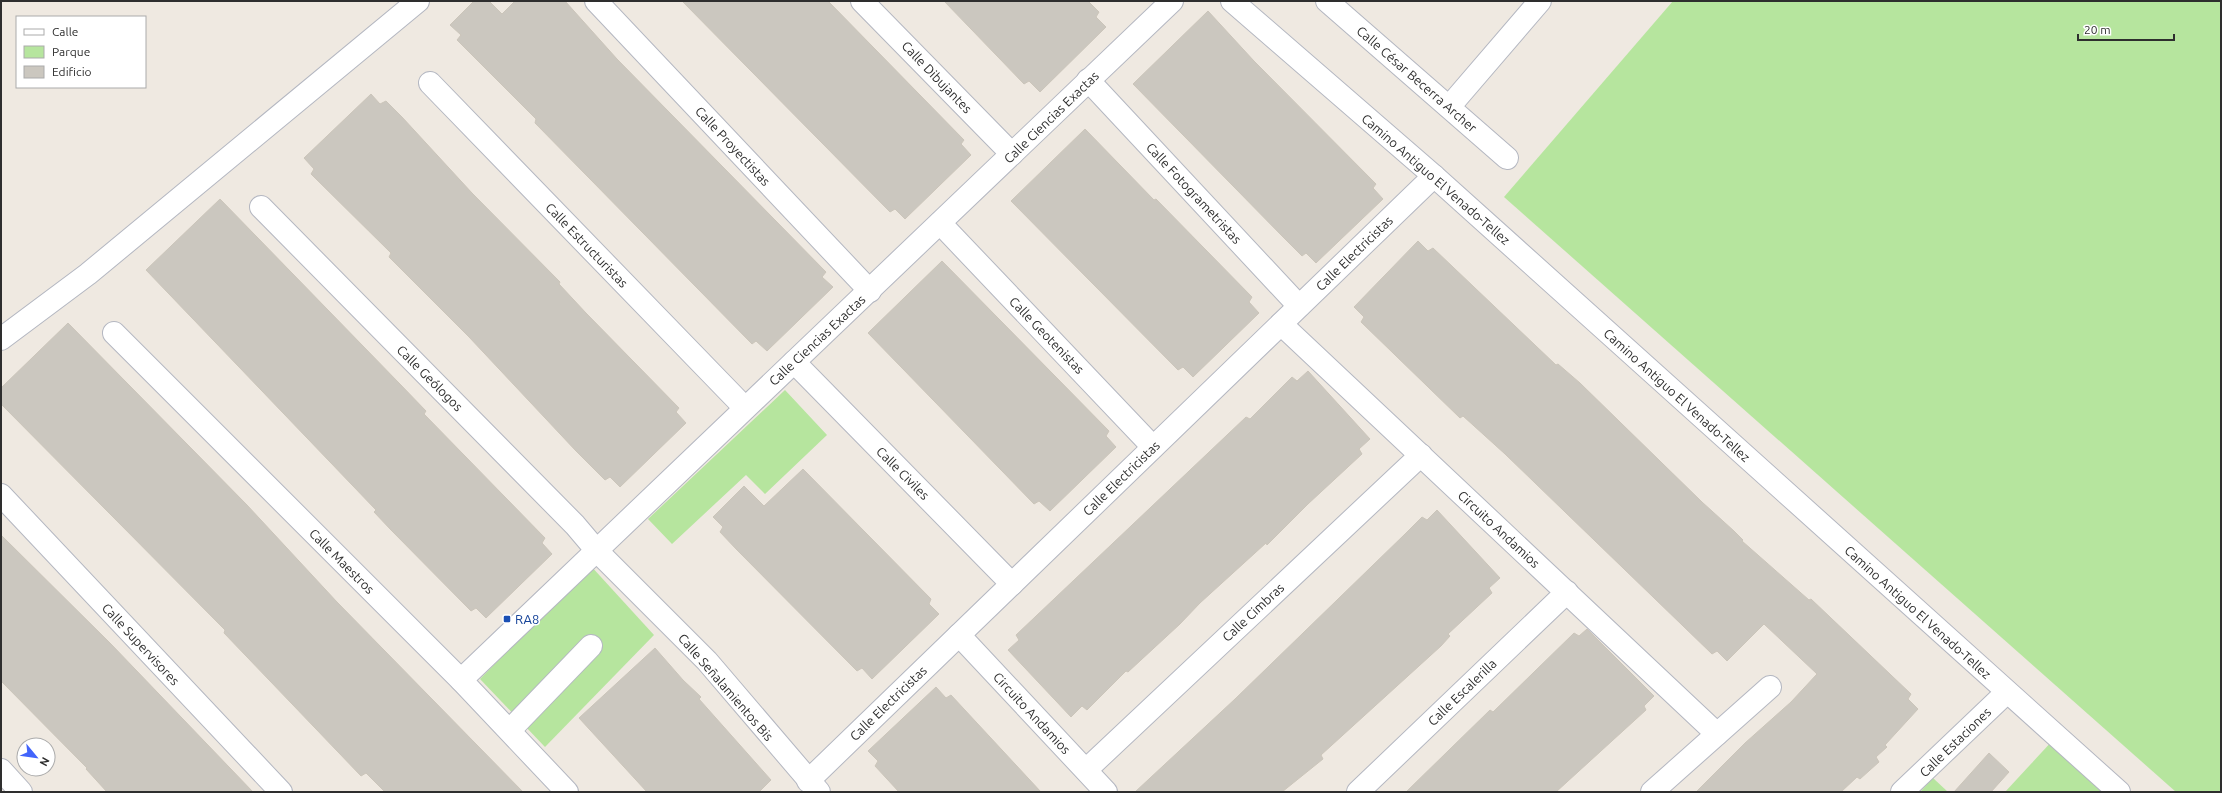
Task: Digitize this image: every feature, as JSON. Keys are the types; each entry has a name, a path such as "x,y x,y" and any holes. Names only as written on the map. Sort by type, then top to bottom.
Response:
{"street":[{"path":"1,339 88,274 418,1"},
{"name":"Calle Proyectistas","path":"596,1 870,291"},
{"name":"Calle Dibujantes","path":"862,1 1012,154"},
{"name":"Calle Ciencias Exactas","path":"461,680 1172,1"},
{"name":"Camino Antiguo El Venado-Tellez","path":"1232,1 1434,176 2119,792"},
{"name":"Calle César Becerra Archer","path":"1328,1 1507,158"},
{"path":"1449,107 1540,1"},
{"name":"Calle Fotogrametristas","path":"1088,80 1299,306"},
{"name":"Calle Estructuristas","path":"430,83 745,408"},
{"name":"Calle Electricistas","path":"813,786 959,635 1434,176"},
{"name":"Calle Geólogos","path":"261,207 575,525 596,551"},
{"name":"Calle Geotenistas","path":"940,223 1153,447"},
{"name":"Circuito Andamios","path":"1281,324 1717,734"},
{"name":"Calle Maestros","path":"114,332 461,680 510,730 567,792"},
{"name":"Calle Civiles","path":"794,362 1012,584"},
{"name":"Calle Cimbras","path":"1086,770 1421,455"},
{"name":"Calle Supervisores","path":"1,496 281,792"},
{"name":"Calle Señalamientos Bis","path":"596,551 708,661 813,786"},
{"name":"Calle Escalerilla","path":"1358,792 1567,592"},
{"name":"Circuito Andamios","path":"959,635 1106,792"},
{"path":"510,730 591,646"},
{"path":"1652,792 1770,687"},
{"name":"Calle Estaciones","path":"1902,792 2007,692"},
{"path":"1,770 21,792"}],"green space":[{"path":"1673,1 2221,1 2221,792 2176,792 1504,197"},
{"path":"785,390 827,435 765,494 746,475 672,544 648,519"},
{"path":"590,565 654,635 545,747 480,679"},
{"path":"2054,739 2110,792 2005,792"},
{"path":"1933,778 1948,792 1920,792"}],"building":[{"path":"474,1 489,1 502,14 515,1 565,1 617,59 826,272 822,277 833,287 767,351 756,341 752,344 535,123 536,119 457,40 461,35 450,25"},
{"path":"682,1 828,1 964,140 961,144 971,155 905,219 895,209 890,212"},
{"path":"944,1 1088,1 1099,12 1096,17 1106,27 1040,92 1029,81 1024,84"},
{"path":"1208,11 1254,61 1376,184 1373,188 1383,199 1316,263 1306,253 1302,256 1133,84"},
{"path":"371,94 380,104 386,101 402,117 472,193 560,282 559,284 586,313 679,408 676,412 686,423 620,487 610,477 605,480 576,451 469,337 389,257 391,253 311,174 314,169 304,158"},
{"path":"1085,129 1252,297 1249,302 1259,313 1193,377 1183,367 1178,370 1011,201"},
{"path":"220,199 426,411 424,414 545,538 542,543 552,554 486,618 476,608 471,611 391,530 374,512 376,510 146,270"},
{"path":"1418,241 1428,251 1433,248 1556,365 1558,364 1580,383 1702,502 1734,531 1743,540 1742,541 1809,600 1811,599 1911,694 1908,699 1918,709 1885,745 1887,747 1876,757 1879,762 1860,779 1857,777 1841,792 1696,792 1745,743 1791,702 1817,674 1764,624 1727,661 1717,651 1712,654 1505,454 1463,416 1460,418 1361,322 1364,317 1354,307"},
{"path":"942,261 1109,431 1106,436 1116,447 1050,511 1039,501 1034,504 868,333"},
{"path":"68,323 247,505 337,602 523,792 385,792 366,773 361,776 224,633 225,630 1,404 1,388"},
{"path":"1308,371 1370,439 1359,449 1362,454 1308,504 1267,545 1266,543 1200,603 1180,624 1128,672 1126,671 1087,710 1082,706 1071,717 1008,650 1019,640 1016,635 1246,417 1250,419 1292,377 1297,381"},
{"path":"803,469 931,599 929,604 939,614 872,679 862,668 857,671 737,550 720,532 723,527 713,517 744,486 764,506"},
{"path":"1437,510 1500,578 1489,588 1492,593 1448,634 1450,636 1441,646 1321,755 1323,759 1282,792 1135,792 1235,699 1422,517 1427,520"},
{"path":"1,535 111,644 253,792 107,792 86,769 87,768 1,681"},
{"path":"1587,629 1654,696 1644,706 1646,710 1556,792 1406,792 1490,710 1493,712 1574,633 1579,636"},
{"path":"655,648 683,680 701,697 699,699 771,780 759,792 647,792 579,718"},
{"path":"936,687 946,698 951,695 1041,792 899,792 875,766 878,761 868,751"},
{"path":"1989,753 2009,772 1991,792 1954,792"}],"place":[{"name":"RA8","path":"507,619"}]}
